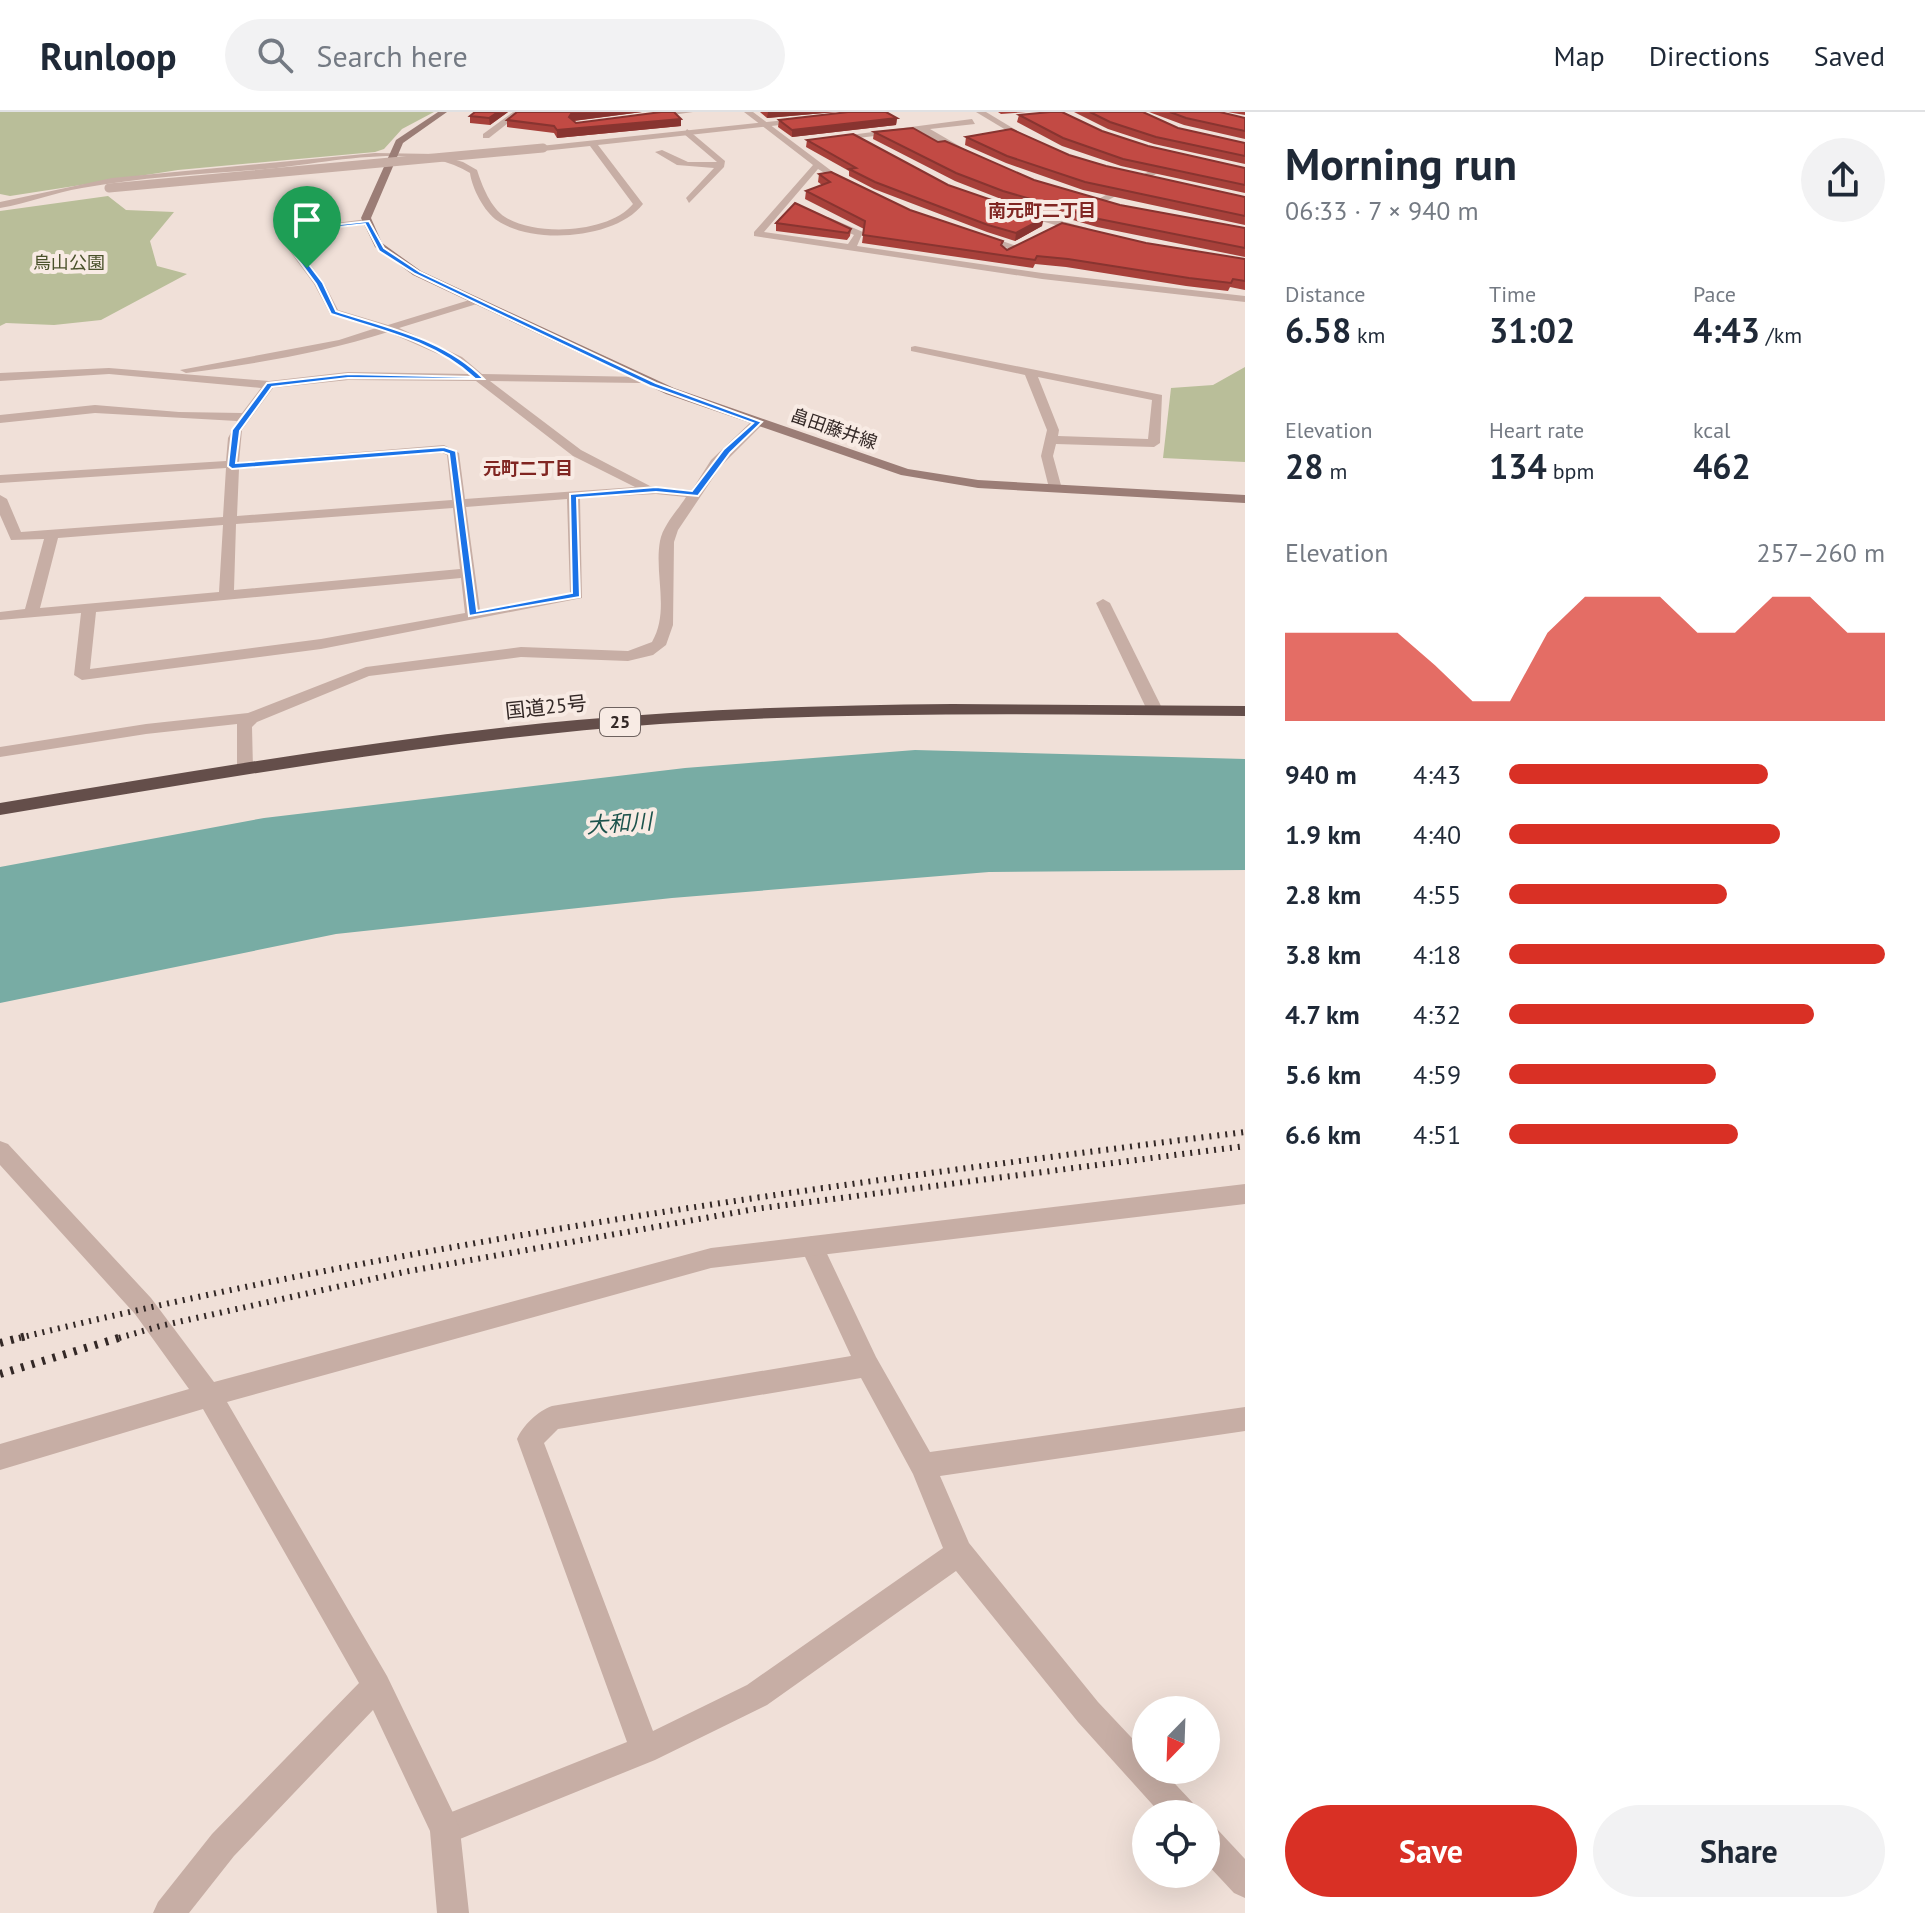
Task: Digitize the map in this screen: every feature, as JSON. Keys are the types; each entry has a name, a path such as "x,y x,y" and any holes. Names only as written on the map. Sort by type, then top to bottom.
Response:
{"highway":[{"name":"国道25号","path":"0,809 245,769 507,733 660,719 898,709 1245,711"}],"main road":[{"path":"367,222 367,214 391,159 406,135 443,112"},
{"name":"畠田藤井線","path":"367,222 377,245 387,255 641,379 758,422 926,476 978,484 1245,499"}],"street":[{"path":"486,136 518,112"},
{"path":"644,117 689,112"},
{"path":"748,112 835,176"},
{"path":"980,112 1045,148"},
{"path":"0,205 109,188 543,148 819,118"},
{"path":"993,120 1006,118"},
{"path":"814,140 972,122"},
{"path":"921,128 979,160"},
{"path":"687,132 721,161 721,165"},
{"path":"854,135 870,146"},
{"path":"787,143 801,142"},
{"path":"21,201 391,159 441,165 474,178 492,209 508,222 557,231 609,225 626,218 638,204 592,143"},
{"path":"659,152 670,162 679,164 721,165"},
{"path":"1100,201 1180,157 1167,154"},
{"path":"689,200 721,165"},
{"path":"817,165 757,234 982,267 1245,299"},
{"path":"1125,175 1161,183"},
{"path":"1088,198 1120,207"},
{"path":"786,200 799,207"},
{"path":"1005,207 1100,235"},
{"path":"813,213 860,234 851,248"},
{"path":"367,222 280,231 319,283 334,312 446,352 577,453 616,475 656,490"},
{"path":"1049,230 1060,224"},
{"path":"963,231 1017,248"},
{"path":"1005,254 1028,242"},
{"path":"982,267 994,260"},
{"path":"142,373 279,357 476,301"},
{"path":"915,349 1158,398 1154,443 1051,440"},
{"path":"0,377 89,371 269,385 348,376 641,379"},
{"path":"1030,372 1053,430 1047,456 1055,489"},
{"path":"226,597 234,438 269,385"},
{"path":"0,419 95,409 179,416 246,417"},
{"path":"0,752 146,729 251,718 366,672 521,652 643,654 656,647 663,638 667,542 671,530 727,451 758,422"},
{"path":"0,479 444,449 453,453 473,614"},
{"path":"0,499 16,537 573,495 656,490 695,494"},
{"path":"89,609 82,675 321,644 577,595 573,495"},
{"path":"31,614 52,534"},
{"path":"0,616 468,573"},
{"path":"1103,603 1155,710"},
{"path":"245,769 244,726 251,718"},
{"path":"0,1150 143,1306 209,1395 377,1686 445,1830 453,1913"},
{"path":"0,1457 209,1395 711,1258 1245,1194"},
{"path":"812,1246 867,1365 923,1466 959,1553 1088,1712 1169,1800"},
{"path":"645,1750 530,1439 552,1418 867,1365"},
{"path":"923,1466 1245,1419"},
{"path":"445,1830 645,1750 757,1695 959,1553"},
{"path":"169,1913 223,1845 377,1686"},
{"path":"1220,1855 1245,1882"}],"green space":[{"path":"0,112 434,112 402,129 384,149 375,152 178,170 10,196 0,194"},
{"name":"烏山公園","path":"108,196 126,210 174,212 150,241 157,266 187,274 101,320 54,325 6,323 0,326 0,211"},
{"path":"1245,367 1245,462 1163,458 1171,388 1213,385"}],"water":[{"name":"大和川","path":"915,750 1245,759 1245,870 989,872 672,898 336,934 0,1003 0,867 264,818 685,768"}],"building":[{"path":"475,112 498,112 489,118 470,116"},
{"path":"517,112 586,112 571,114 569,117 576,123 661,112 674,112 681,119 557,130 554,126 507,120"},
{"path":"848,112 886,112 897,118 792,130 779,120"},
{"path":"1062,112 1102,131 1148,146 1245,168 1245,185 1123,159 1063,138 1019,115"},
{"path":"1090,112 1143,112 1178,128 1245,143 1245,156 1156,137"},
{"path":"1170,112 1220,112 1245,118 1245,131 1186,118"},
{"path":"913,128 938,142 945,141 1034,180 1120,205 1245,228 1245,248 1099,219 1003,191 956,173 874,132"},
{"path":"1011,129 1069,155 1106,166 1245,197 1245,216 1085,182 1007,156 966,137"},
{"path":"853,134 948,185 1044,218 1016,233 988,225 875,182 849,169 856,168 807,140"},
{"path":"831,172 910,210 1003,241 1001,245 1007,250 1062,223 1146,243 1245,259 1245,281 1233,279 1231,283 1189,278 1068,259 1037,256 1035,260 863,235 865,221 806,191 830,182 819,174"},
{"path":"795,203 851,229 848,233 776,223"}],"railway":[{"path":"22,1337 323,1271 629,1217 936,1172 1245,1132"},
{"path":"119,1338 160,1326 404,1272 755,1209 1245,1146"},
{"path":"22,1337 27,1336"},
{"path":"0,1374 125,1336"},
{"path":"0,1343 22,1337"}],"district":[{"name":"南元町二丁目","path":"1042,211"},
{"name":"元町二丁目","path":"528,469"}],"route":[{"path":"367,222 381,249 417,273 653,385 758,422 716,463 695,494 656,490 573,495 577,595 473,614 453,453 444,449 232,466 236,430 269,385 348,376 480,379 458,359 433,346 409,335 334,312 307,268 280,231 367,222"}]}
